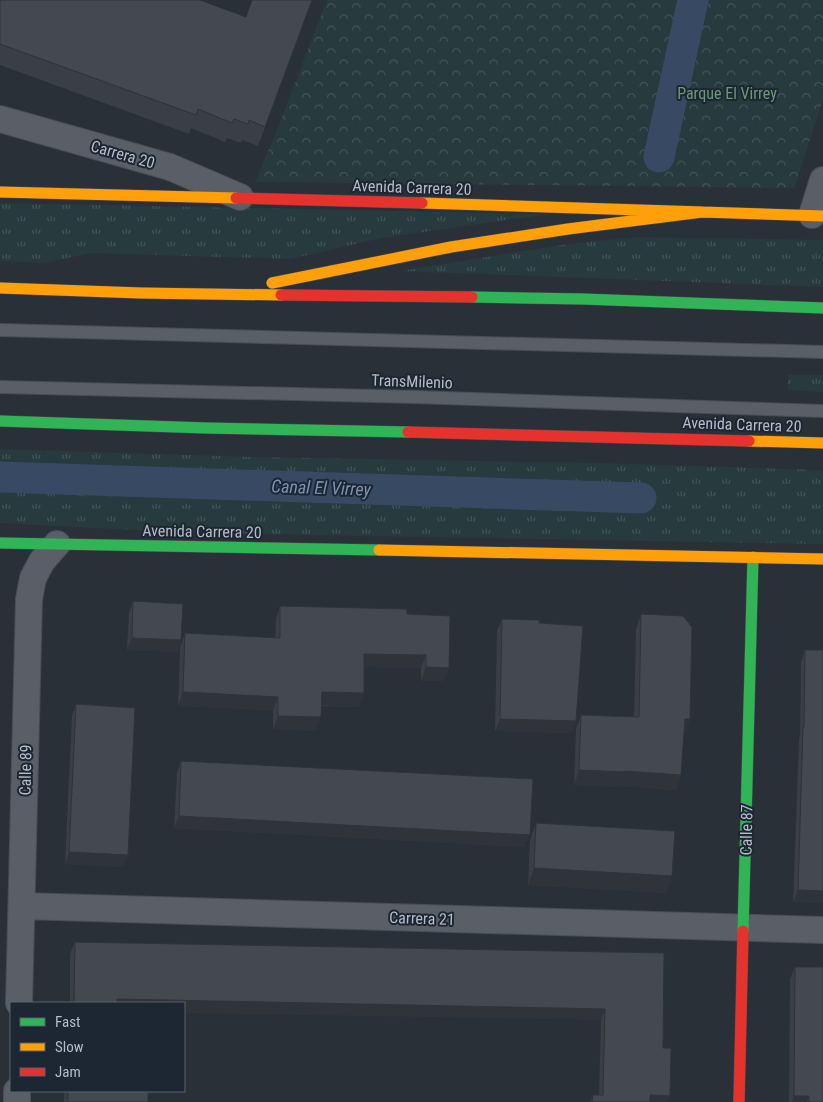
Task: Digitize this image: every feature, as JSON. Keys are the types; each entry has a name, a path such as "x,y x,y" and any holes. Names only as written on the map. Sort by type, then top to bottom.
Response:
{"main road":[{"name":"Avenida Carrera 20","path":"0,192 817,216"},
{"path":"219,294 451,247 702,212"},
{"path":"0,288 141,293 583,299 823,308"},
{"name":"Avenida Carrera 20","path":"0,421 117,426 687,438 823,443"},
{"name":"Avenida Carrera 20","path":"0,543 823,559"},
{"name":"Calle 87","path":"739,1102 753,557"}],"street":[{"name":"Carrera 20","path":"0,119 170,167 243,198"},
{"path":"817,216 823,180"},
{"name":"Calle 89","path":"19,1002 29,599 33,578 42,561 57,544"},
{"name":"Carrera 21","path":"22,906 823,930"}],"lane":[{"path":"0,330 823,352"},
{"name":"TransMilenio","path":"0,387 415,397 823,411"}],"green space":[{"name":"Parque El Virrey","path":"327,0 823,0 823,100 794,188 255,182"},
{"path":"0,203 548,214 382,238 290,259 91,253 44,263 0,261"},
{"path":"635,237 823,240 823,287 401,271 561,245"},
{"path":"788,375 823,375 823,392 788,390"},
{"path":"0,449 251,457 595,463 823,470 823,544 192,533 0,523"}],"building":[{"path":"0,0 200,0 246,17 252,0 312,0 265,127 249,120 248,124 234,119 232,123 198,109 196,115 0,44"},
{"path":"133,601 183,604 181,640 132,638"},
{"path":"280,606 407,609 407,614 450,616 449,668 426,667 426,655 364,654 364,693 322,692 321,717 278,716 278,697 183,692 185,633 280,638"},
{"path":"641,614 683,616 692,627 690,719 685,719 681,775 579,770 581,715 639,717"},
{"path":"502,619 539,620 539,623 583,626 576,721 500,719"},
{"path":"805,650 823,650 823,891 798,890"},
{"path":"76,704 135,708 128,855 69,852"},
{"path":"181,761 533,779 530,835 179,816"},
{"path":"536,823 675,831 672,876 534,868"},
{"path":"75,942 664,953 663,1048 671,1048 670,1096 650,1095 650,1102 592,1102 593,1095 603,1095 605,1009 117,999 117,1002 74,1002"},
{"path":"795,967 823,967 823,1102 809,1102 809,1096 794,1096"},
{"path":"68,1092 148,1092 148,1102 68,1102"}],"waterway":[{"name":"Canal El Virrey","path":"659,157 693,0"},
{"name":"Canal El Virrey","path":"0,477 641,498"}],"traffic: fast":[{"path":"472,297 823,308"},
{"path":"0,421 408,432"},
{"path":"0,543 379,550"},
{"path":"743,931 753,557"}],"traffic: slow":[{"path":"0,192 236,198"},
{"path":"422,203 823,216"},
{"path":"272,283 451,247 568,229 702,212"},
{"path":"0,288 281,295"},
{"path":"749,441 823,443"},
{"path":"379,550 823,559"}],"traffic: jam":[{"path":"236,198 422,203"},
{"path":"281,295 472,297"},
{"path":"408,432 749,441"},
{"path":"739,1102 743,931"}]}
